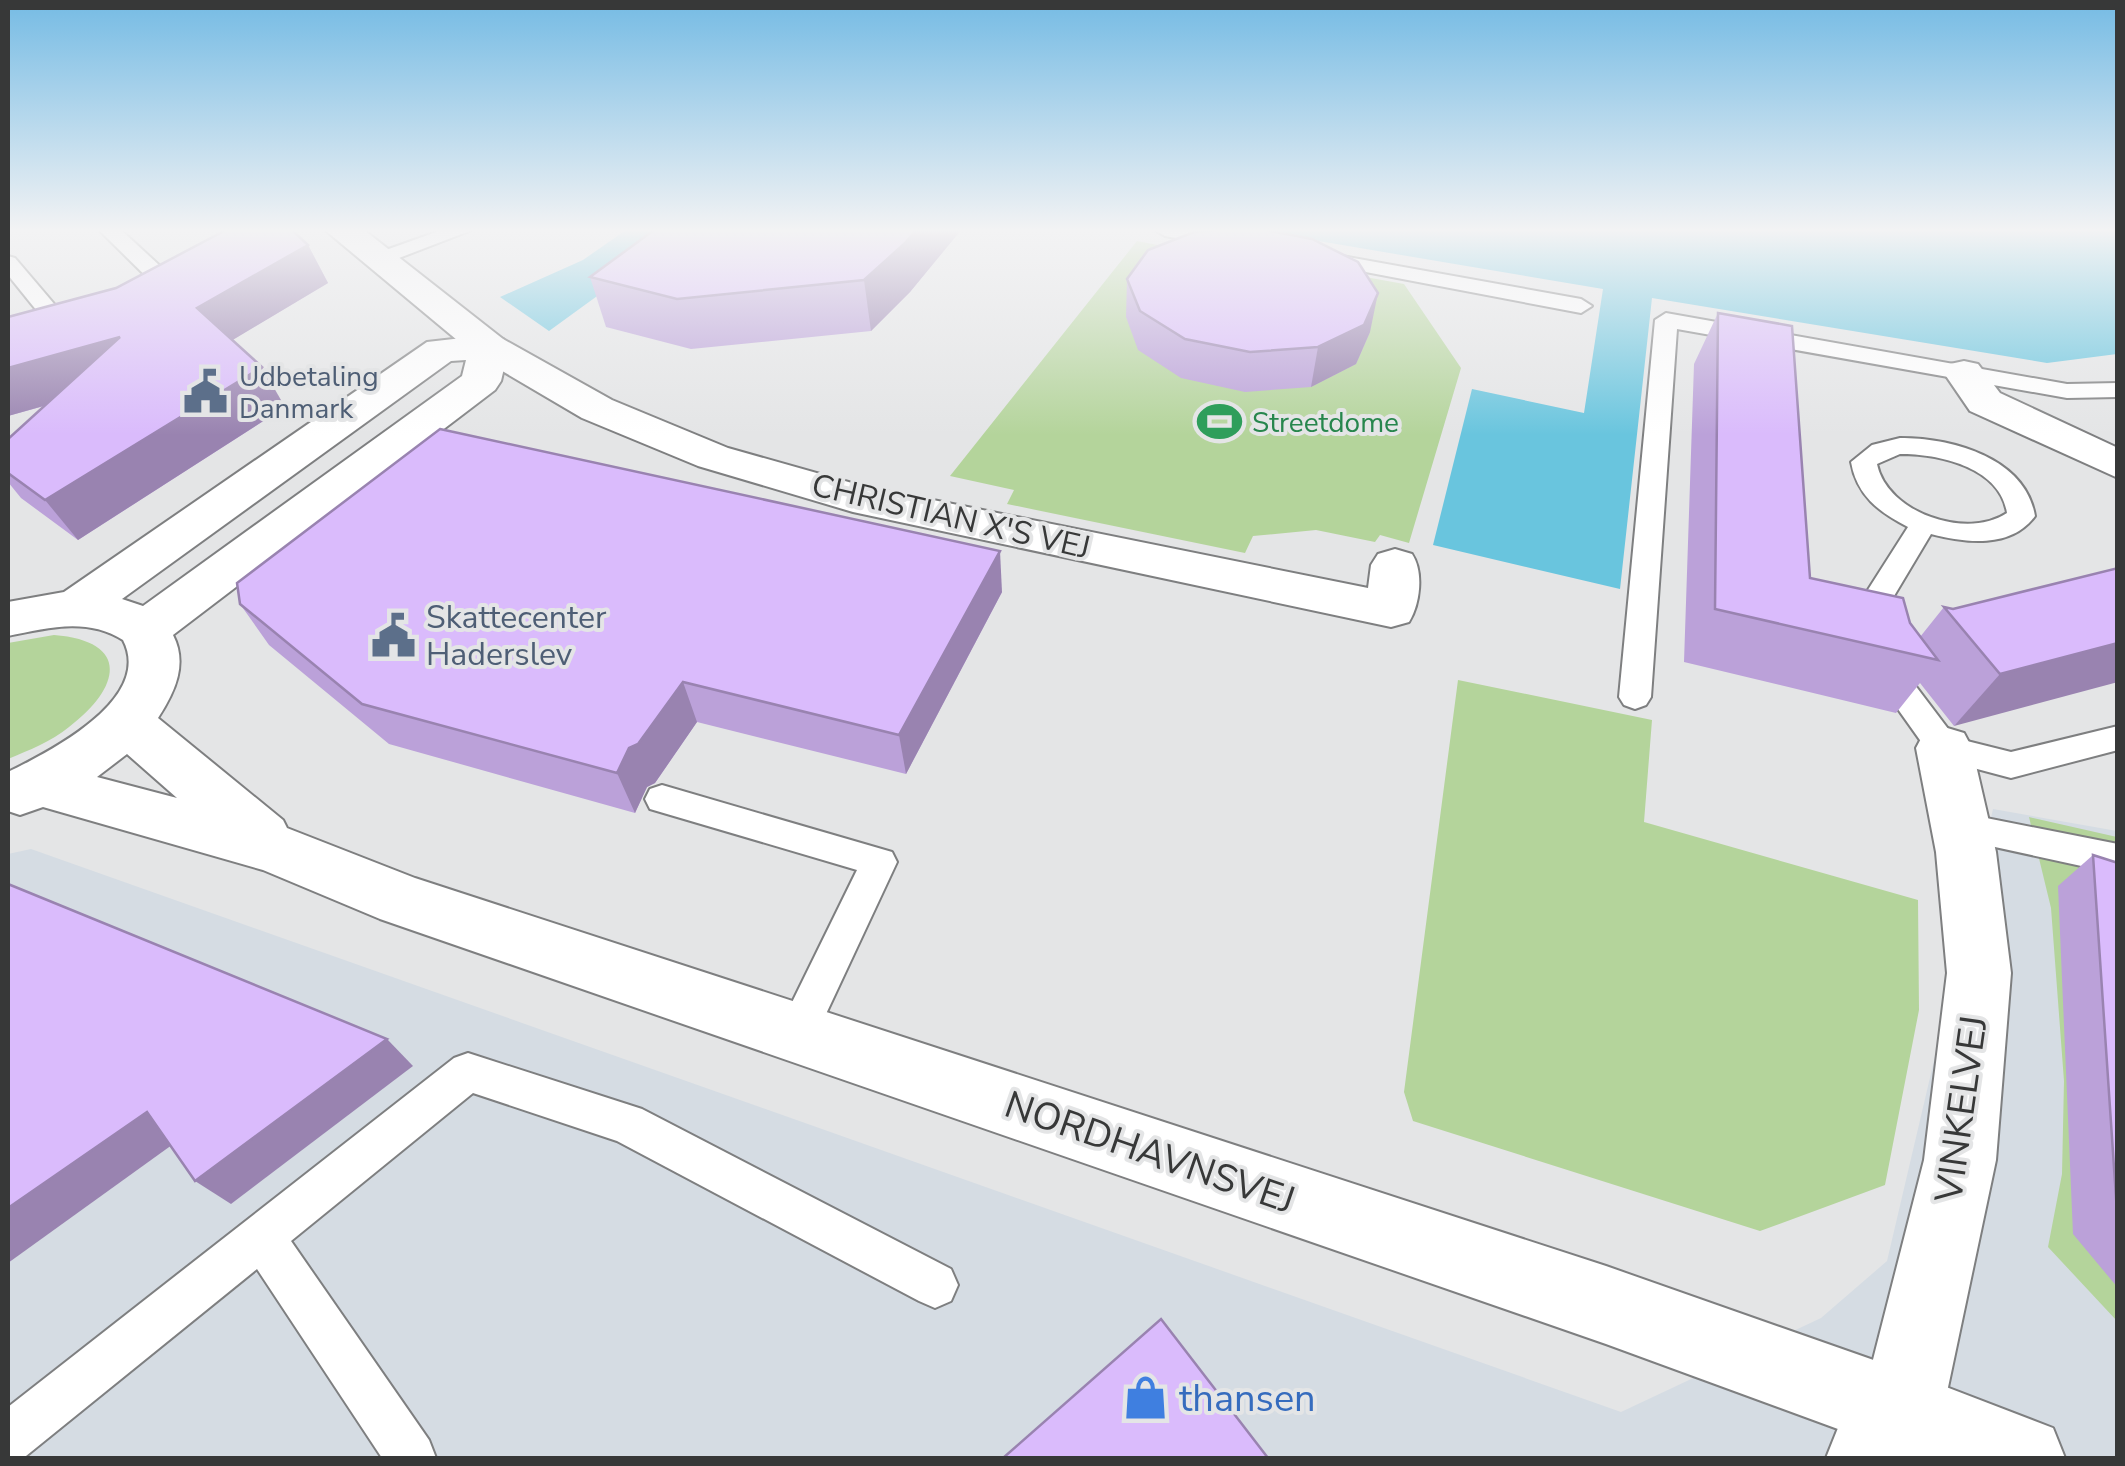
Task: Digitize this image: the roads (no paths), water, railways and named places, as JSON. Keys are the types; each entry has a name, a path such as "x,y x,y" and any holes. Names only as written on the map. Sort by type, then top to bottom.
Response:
{"street":[{"path":"428,298 489,347"},
{"path":"75,609 441,350 489,347"},
{"path":"145,630 482,381 489,347"},
{"name":"CHRISTIAN X'S VEJ","path":"489,347 598,409 712,456 852,498 1391,610 1395,565"},
{"path":"1964,373 1985,402 2118,466"},
{"path":"8,619 75,609 128,618 145,630 156,647 156,670 146,695 126,722 95,749 23,789"},
{"name":"NORDHAVNSVEJ","path":"126,722 276,849"},
{"name":"VINKELVEJ","path":"1885,1434 1960,1160 1979,973 1961,827 1944,748"},
{"name":"NORDHAVNSVEJ","path":"23,789 276,849 402,900 1606,1305 1885,1434 2023,1458"}],"lane":[{"path":"39,346 79,333 44,298"},
{"path":"1540,298 1581,306"},
{"path":"1635,696 1666,320 2067,391 2118,390"},
{"path":"1916,446 1956,455 1993,472 2017,495 2022,516 2003,531 1967,534 1924,524 1887,505 1866,482 1864,462 1882,449 1916,446"},
{"name":"VINKELVEJ","path":"1924,524 1879,596 1884,666 1944,748"},
{"path":"1944,748 2011,765 2118,738"},
{"path":"662,799 879,862 797,1033"},
{"path":"1961,827 2118,859"},
{"path":"8,1438 468,1072 627,1124 934,1284"},
{"path":"262,1236 410,1458"}],"water":[{"path":"502,298 594,298 549,331"},
{"path":"1602,298 1652,298 1620,589 1433,545 1472,389 1584,413"},
{"path":"1655,298 2117,298 2117,354 2047,363"}],"place":[{"name":"Udbetaling Danmark","path":"206,392"},
{"name":"Streetdome","path":"1219,422"},
{"name":"Skattecenter Haderslev","path":"393,635"},
{"name":"thansen","path":"1146,1398"}]}
